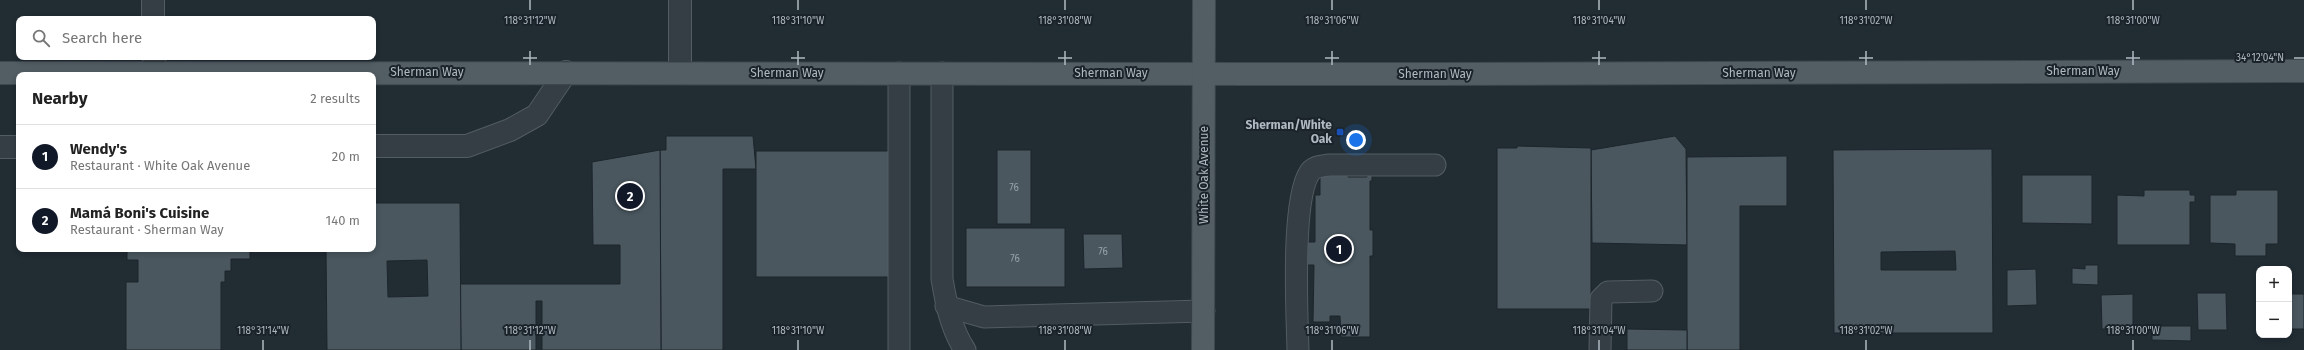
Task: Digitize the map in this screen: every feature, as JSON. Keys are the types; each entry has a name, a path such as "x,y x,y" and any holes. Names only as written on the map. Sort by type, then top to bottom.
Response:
{"main road":[{"name":"White Oak Avenue","path":"1203,350 1204,0"},
{"name":"Sherman Way","path":"31,72 154,68 566,72 899,73 2304,71"},
{"name":"Sherman Way","path":"0,73 16,72"}],"street":[{"path":"153,0 153,16"},
{"path":"680,0 680,72"},
{"path":"376,146 467,146 510,130 537,115 566,72"},
{"path":"0,147 16,147"}],"lane":[{"path":"899,73 899,350"},
{"path":"942,73 942,279 946,306 958,341 964,350"},
{"path":"1298,350 1298,228 1304,187 1310,172 1317,166 1329,165 1435,165"},
{"path":"1600,350 1601,299 1608,292 1652,291"},
{"path":"946,306 984,318 1204,311"}],"building":[{"path":"666,136 753,136 756,169 723,169 723,350 661,350 660,150 666,150"},
{"path":"1675,136 1686,149 1687,245 1592,243 1591,150"},
{"path":"1517,146 1591,148 1591,309 1497,309 1497,148 1517,148"},
{"path":"1992,149 1993,333 1834,333 1833,150","holes":["1955,251 1956,270 1881,270 1881,252"]},
{"path":"660,150 661,350 542,350 542,301 536,301 536,350 461,350 460,284 620,284 620,245 593,245 592,162"},
{"path":"997,150 1031,150 1031,224 997,224"},
{"path":"756,151 890,151 890,277 756,277"},
{"path":"1787,156 1787,206 1740,206 1740,350 1687,350 1687,157"},
{"path":"1320,174 1348,174 1348,177 1367,177 1367,174 1372,174 1372,181 1370,181 1370,230 1373,230 1373,256 1370,256 1370,337 1341,337 1340,316 1330,316 1330,322 1313,322 1314,265 1305,265 1305,242 1315,242 1315,195 1320,195"},
{"path":"2022,175 2092,175 2092,224 2022,223"},
{"path":"2144,190 2190,190 2190,195 2195,195 2195,202 2190,202 2190,245 2117,245 2117,195 2144,196"},
{"path":"2236,190 2278,190 2278,244 2266,244 2266,256 2235,256 2235,244 2210,243 2210,195 2236,195"},
{"path":"376,203 460,203 461,350 327,350 326,252 376,252","holes":["427,260 428,296 388,297 387,261"]},
{"path":"966,228 1065,228 1065,287 966,287"},
{"path":"1083,234 1122,234 1123,268 1084,269"},
{"path":"127,252 250,252 250,259 231,259 231,271 225,271 225,282 221,282 221,350 126,350 126,282 138,282 138,260 127,260"},
{"path":"2085,265 2098,265 2098,285 2072,284 2072,268 2085,269"},
{"path":"2036,269 2037,305 2007,306 2007,270"},
{"path":"2197,293 2226,293 2227,330 2198,330"},
{"path":"2133,294 2133,328 2102,329 2101,295"},
{"path":"2292,294 2304,294 2304,329 2292,329"},
{"path":"2152,326 2191,326 2191,341 2152,340"},
{"path":"1627,329 1687,330 1687,350 1627,350"}],"place":[{"name":"Sherman/White Oak","path":"1340,132"},
{"name":"Mamá Boni's Cuisine","path":"630,196"},
{"name":"Wendy's","path":"1339,249"}]}
